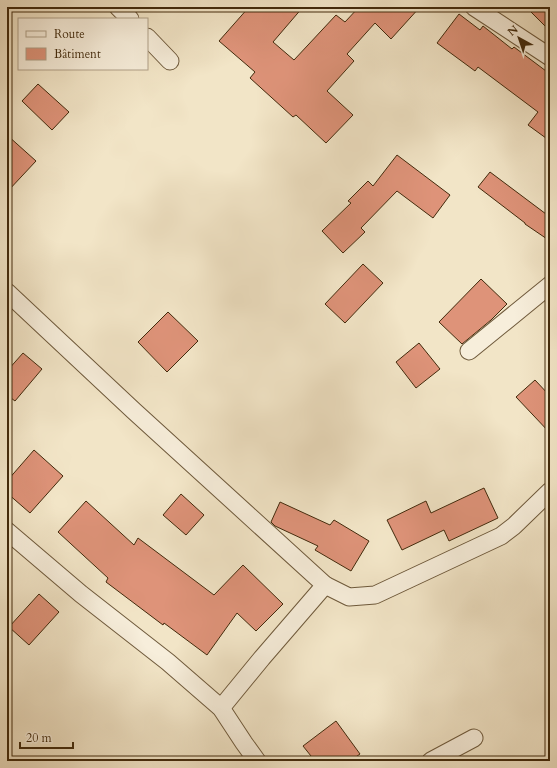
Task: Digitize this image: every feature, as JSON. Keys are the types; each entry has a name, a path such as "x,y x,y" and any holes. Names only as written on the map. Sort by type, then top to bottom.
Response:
{"street":[{"path":"118,7 129,18"},
{"path":"474,7 550,57"},
{"path":"148,38 170,61"},
{"path":"468,351 550,285"},
{"path":"7,292 134,411 325,585 349,597 375,595 501,536 514,526 550,491"},
{"path":"7,531 81,594 168,662 221,708 257,761"},
{"path":"221,708 325,585"},
{"path":"431,761 474,738"}],"building":[{"path":"249,7 303,7 273,42 294,60 336,15 345,22 359,7 420,7 391,39 375,23 347,54 354,61 327,91 353,115 326,143 296,115 293,117 250,78 255,72 219,41"},
{"path":"526,7 550,7 550,31"},
{"path":"459,14 480,30 483,26 512,49 514,47 550,74 550,141 528,125 538,112 478,67 475,71 437,43"},
{"path":"38,84 69,112 52,130 22,101"},
{"path":"7,135 36,161 7,192"},
{"path":"397,155 450,195 433,218 397,191 361,228 365,232 343,253 322,231 351,203 348,201 368,181 373,186"},
{"path":"490,172 550,217 550,241 525,224 478,187"},
{"path":"363,264 383,283 345,323 325,304"},
{"path":"481,279 507,304 491,320 462,344 439,322"},
{"path":"168,312 198,341 167,372 138,342"},
{"path":"419,343 440,369 416,388 396,362"},
{"path":"23,353 42,369 15,401 7,395 7,371"},
{"path":"535,380 550,396 550,433 516,397"},
{"path":"34,450 63,476 30,513 7,493 7,481"},
{"path":"484,488 498,518 449,541 444,530 402,550 387,520 426,501 431,513"},
{"path":"181,494 204,515 186,535 163,515"},
{"path":"86,501 134,545 138,538 214,595 243,565 283,604 256,631 237,613 207,655 164,623 163,625 106,582 108,578 58,532"},
{"path":"280,502 330,525 334,520 369,541 351,571 315,550 318,546 275,526 271,522"},
{"path":"39,594 59,612 29,645 9,627"},
{"path":"336,721 360,754 350,761 315,761 303,746"}]}
